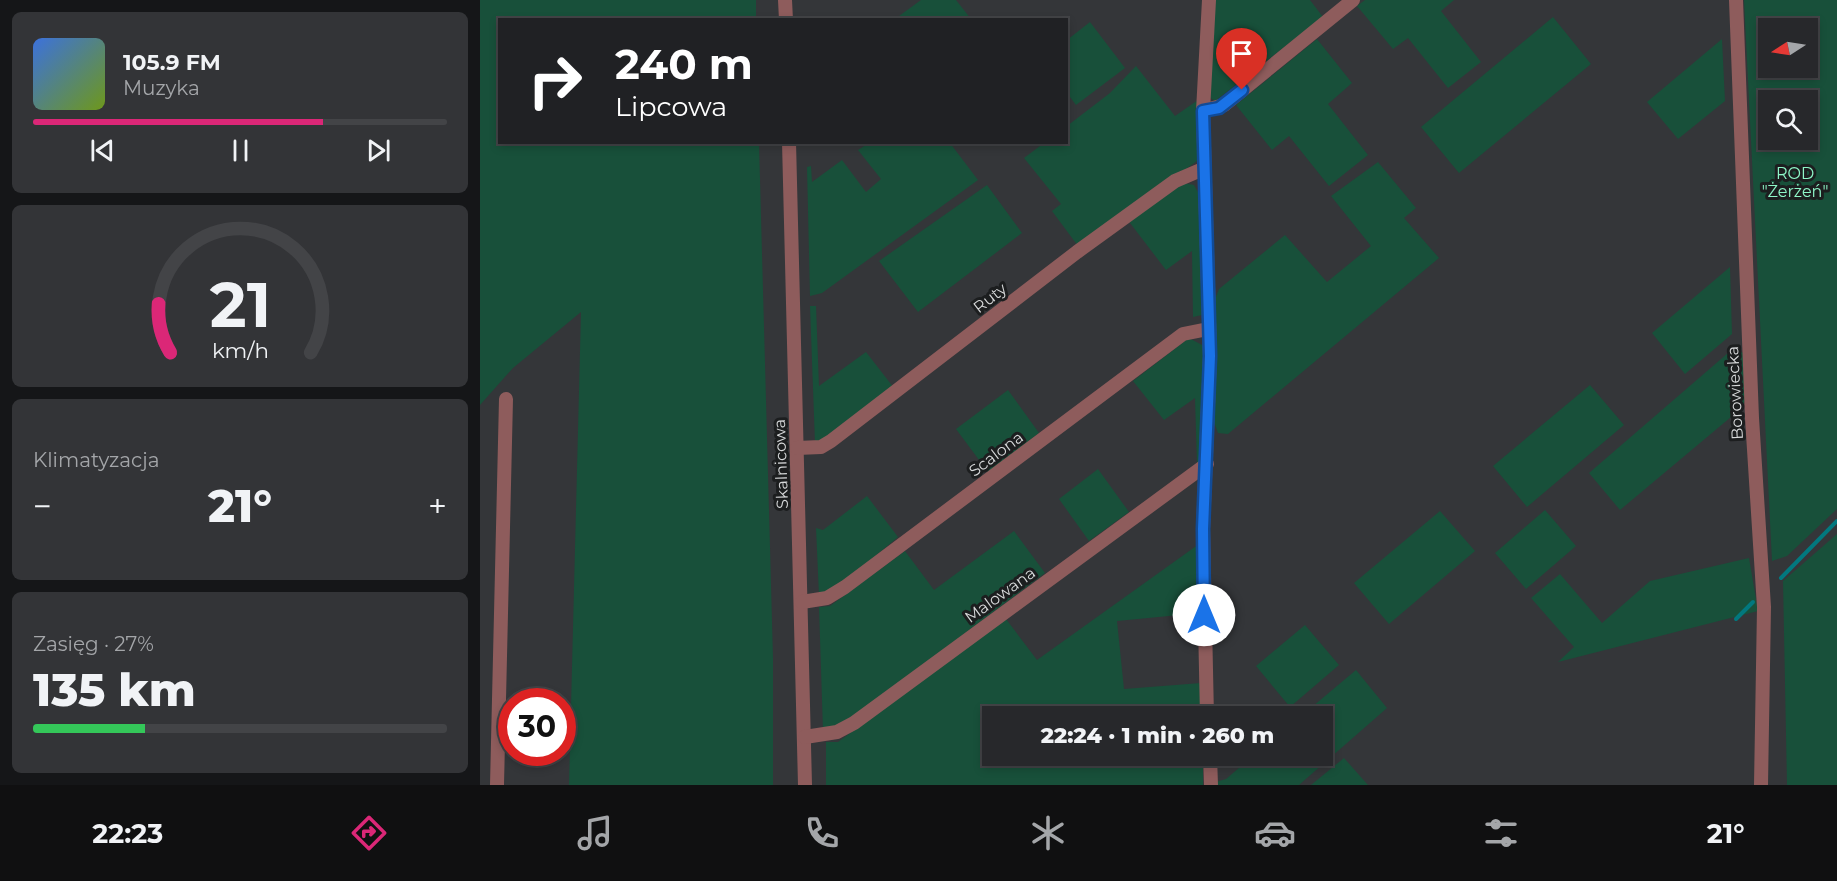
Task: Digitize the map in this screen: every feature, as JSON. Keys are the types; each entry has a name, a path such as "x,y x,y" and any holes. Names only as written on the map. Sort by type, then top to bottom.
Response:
{"street":[{"path":"785,0 786,18"},
{"path":"1207,706 1203,540 1207,464 1208,329 1203,111 1209,0"},
{"path":"1203,111 1224,105 1353,0"},
{"name":"Borowiecka","path":"1736,0 1752,418 1764,607 1761,785"},
{"name":"Skalnicowa","path":"789,144 805,785"},
{"name":"Ruty","path":"797,448 821,447 831,441 1174,181 1203,170"},
{"name":"Scalona","path":"802,602 827,598 845,587 1183,334 1208,329"},
{"path":"497,785 506,399"},
{"name":"Malowana","path":"805,737 837,732 854,723 1207,464"},
{"path":"1210,766 1211,785"}],"green space":[{"path":"480,0 756,0 756,18 498,18 498,144 759,144 773,658 773,785 569,785 569,766 576,766 576,688 571,688 581,312 513,368 480,405"},
{"path":"921,0 956,0 970,18 896,18"},
{"path":"1214,0 1310,0 1323,17 1215,101 1209,97"},
{"path":"1365,0 1454,0 1441,11 1481,62 1448,88 1408,38 1393,49 1357,6"},
{"name":"ROD \"Żerżeń\"","path":"1744,0 1837,0 1837,509 1787,556 1772,561"},
{"path":"1553,17 1591,64 1459,173 1421,127"},
{"path":"1090,22 1125,68 1076,105 1068,94 1068,39"},
{"path":"1317,39 1352,83 1328,104 1368,155 1329,186 1289,136 1272,150 1236,105"},
{"path":"1722,39 1725,101 1678,139 1647,102"},
{"path":"1136,66 1175,116 1198,100 1197,161 1078,246 1052,211 1061,204 1024,158 1043,144 1068,144 1068,125 1110,93"},
{"path":"867,144 951,144 978,180 822,293 810,296 807,167 811,166 812,182 842,160 866,192 881,179 858,150"},
{"path":"1378,162 1416,208 1404,218 1439,258 1228,434 1218,433 1214,422 1214,302 1219,289 1285,235 1327,282 1371,246 1331,196"},
{"path":"1184,183 1194,185 1199,194 1202,315 1193,317 1192,251 1166,270 1127,219"},
{"path":"987,185 1022,233 918,312 879,261"},
{"path":"1730,267 1732,334 1685,374 1652,333"},
{"path":"810,306 816,306 819,386 866,352 894,388 820,443 815,443"},
{"path":"1189,338 1204,346 1201,461 1197,464 1195,398 1164,420 1133,381"},
{"path":"1738,351 1744,353 1747,380 1746,397 1739,411 1620,510 1589,473 1728,353"},
{"path":"1590,385 1624,425 1527,507 1493,466"},
{"path":"1008,390 1039,433 988,472 956,429"},
{"path":"1098,469 1129,512 1089,541 1059,499"},
{"path":"867,496 898,537 843,583 819,595 816,528 823,530"},
{"path":"1545,510 1576,546 1526,589 1495,553"},
{"path":"1440,511 1475,551 1389,624 1354,583"},
{"path":"1014,531 1045,573 851,719 823,731 819,607 830,606 905,551 934,590"},
{"path":"1837,534 1837,785 1787,785 1783,581"},
{"path":"1199,544 1200,613 1117,621 1124,689 1201,683 1202,706 982,706 982,766 1203,766 1203,785 826,785 826,742 838,742 1006,619 1037,660"},
{"path":"1749,558 1758,611 1558,662 1574,647 1531,598 1560,574 1602,623 1650,581"},
{"path":"1305,625 1339,665 1291,706 1256,666"},
{"path":"1356,670 1387,708 1333,755 1333,706 1313,706"},
{"path":"1344,758 1368,785 1311,785"},
{"path":"1241,766 1321,766 1299,785 1216,785 1216,782 1226,779"}],"waterway":[{"path":"1781,578 1837,521"},
{"path":"1736,619 1753,602"}],"route":[{"path":"1204,615 1203,529 1210,356 1203,111 1219,108 1242,90"}]}
